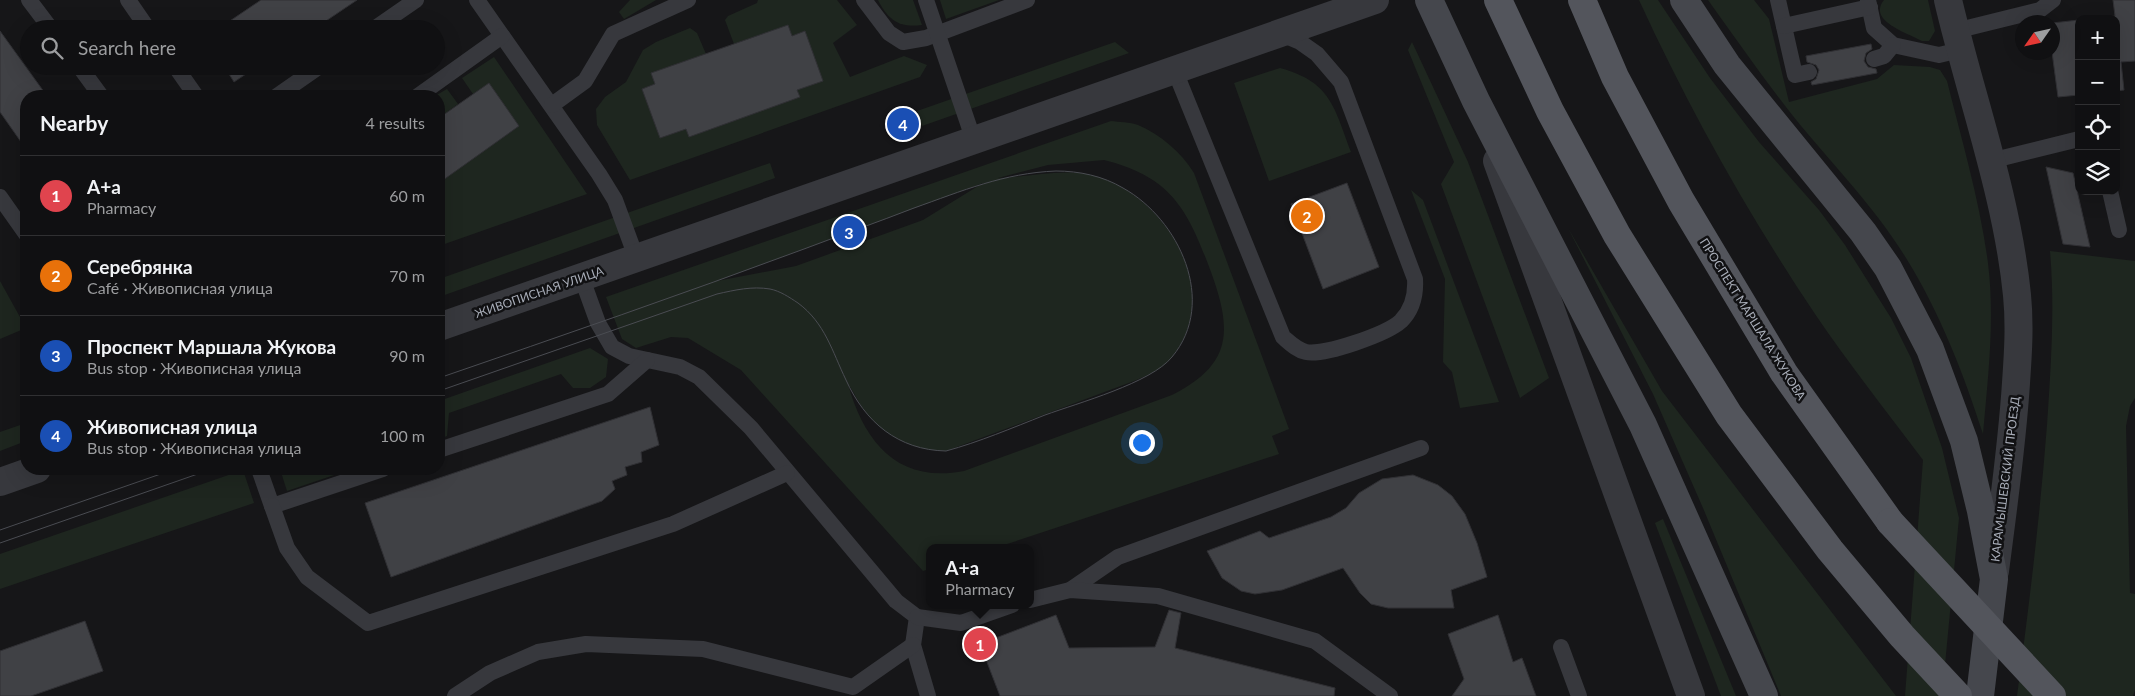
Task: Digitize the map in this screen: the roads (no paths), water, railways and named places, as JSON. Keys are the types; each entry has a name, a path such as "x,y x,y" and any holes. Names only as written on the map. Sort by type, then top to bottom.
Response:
{"main road":[{"path":"1429,0 1476,101 1643,424 1764,696"},
{"path":"1498,0 1550,111 1617,234 1729,415 1830,550 1902,636 1975,696"},
{"name":"ПРОСПЕКТ МАРШАЛА ЖУКОВА","path":"1582,0 1615,77 1681,201 1784,373 1890,522 2052,696"},
{"path":"1684,0 1727,65 1863,232 1888,268 1910,307 1948,394 1964,441 1981,511 1994,579"},
{"name":"КАРАМЫШЕВСКИЙ ПРОЕЗД","path":"1975,696 1994,579"}],"street":[{"name":"ЖИВОПИСНАЯ УЛИЦА","path":"445,325 1375,0"},
{"name":"КАРАМЫШЕВСКИЙ ПРОЕЗД","path":"1948,0 1990,161 2012,256 2019,338 2013,436 1994,579"},
{"path":"1476,101 1594,433 1691,696"},
{"path":"0,482 20,475"}],"lane":[{"path":"29,0 44,20"},
{"path":"128,0 142,20"},
{"path":"387,20 416,0"},
{"path":"477,0 599,174 615,200 636,257"},
{"path":"552,105 585,81 613,34 688,0"},
{"path":"864,0 889,32 904,42 937,34 1027,0"},
{"path":"926,0 974,140"},
{"path":"1778,0 1794,75 1809,72"},
{"path":"1784,26 1869,4 1874,28 1893,45 1939,55 1958,40 2040,10 2053,0"},
{"path":"1175,71 1283,337 1293,346 1306,352 1322,352 1388,329 1401,321 1409,309 1416,295 1415,279 1340,82 1318,54 1300,42 1281,34"},
{"path":"426,90 502,36"},
{"path":"1874,59 1884,56 1893,45"},
{"path":"86,75 97,90"},
{"path":"181,75 192,90"},
{"path":"286,90 307,75"},
{"path":"1990,161 2075,140"},
{"path":"2111,195 2119,230"},
{"path":"0,197 20,225"},
{"path":"581,276 598,323 612,347 629,356 680,367 699,377 751,428 896,601 917,617 960,623 1000,609"},
{"path":"445,448 608,394 647,360"},
{"path":"1070,590 1118,557 1421,448"},
{"path":"262,475 286,548 307,577 368,623 673,524 787,473"},
{"path":"272,506 365,475"},
{"path":"1034,599 1070,590 1158,596 1315,641 1390,696"},
{"path":"917,617 913,645 928,696"},
{"path":"455,696 490,673 538,652 586,644 702,649 853,686 913,645"},
{"path":"1561,646 1579,696"}],"tram line":[{"path":"445,376 713,282 966,189 1001,179 1037,172 1065,171 1091,175 1123,188 1143,202 1161,220 1175,241 1186,263 1191,288 1192,312 1185,335 1172,357 1162,366 1131,384 946,451 929,449 898,439 873,421 854,395 827,338 815,319 788,296 763,288 717,294 445,389"},
{"path":"0,530 158,475"},
{"path":"0,543 195,475"}],"place":[{"name":"Живописная улица","path":"903,124"},
{"name":"Серебрянка","path":"1307,216"},
{"name":"Проспект Маршала Жукова","path":"849,232"},
{"name":"А+а","path":"980,644"}]}
